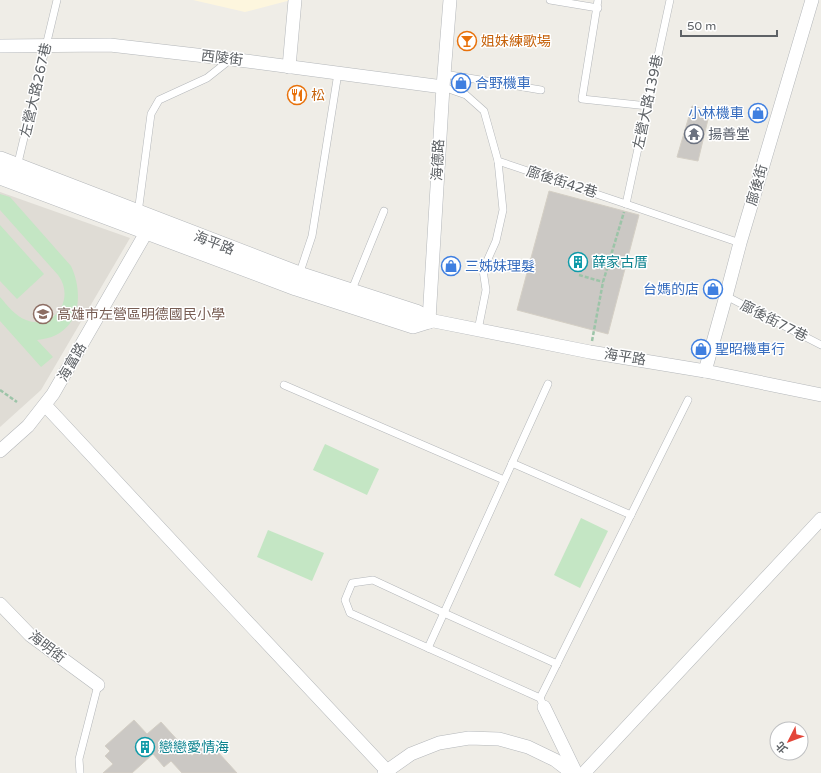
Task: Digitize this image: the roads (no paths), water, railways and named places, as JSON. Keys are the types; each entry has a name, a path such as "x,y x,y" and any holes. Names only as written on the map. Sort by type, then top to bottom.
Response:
{"street":[{"path":"289,67 295,0"},
{"name":"海德路","path":"429,320 443,80 450,0"},
{"name":"廍後街","path":"705,371 740,243 814,0"},
{"name":"西陵街","path":"0,46 110,45 338,73 443,80"},
{"name":"海平路","path":"0,160 10,174 298,281 350,298 413,325 429,320 590,352 705,371 821,395"},
{"name":"海富路","path":"0,451 28,426 53,394 143,223"},
{"path":"45,405 386,772 411,754 418,751 439,743 469,738 499,739 528,747 555,760 572,773"},
{"path":"584,773 821,519"},
{"name":"海明街","path":"0,604 30,635 98,685"},
{"path":"542,702 576,773"}],"lane":[{"name":"左營大路267巷","path":"10,174 57,0"},
{"path":"550,0 598,8"},
{"path":"598,0 598,8 582,99 648,106"},
{"name":"左營大路139巷","path":"626,204 670,0"},
{"path":"143,223 151,114 159,100 207,78 231,59"},
{"path":"298,281 312,236 338,73"},
{"path":"443,80 541,90"},
{"path":"443,80 466,95 484,111 498,161 502,210 496,241 483,270 486,290 478,330"},
{"name":"廍後街42巷","path":"498,161 740,243"},
{"path":"350,298 384,211"},
{"name":"廍後街77巷","path":"726,296 821,345"},
{"path":"284,384 504,480"},
{"path":"428,648 548,384"},
{"path":"557,664 373,580 352,583 345,600 350,613 542,702 557,664 688,400"},
{"path":"512,463 631,515"},
{"path":"80,773 79,759 98,685"}],"place":[{"name":"姐妹練歌場","path":"467,41"},
{"name":"合野機車","path":"461,83"},
{"name":"松","path":"297,95"},
{"name":"小林機車","path":"758,113"},
{"name":"揚善堂","path":"694,134"},
{"name":"薛家古厝","path":"578,262"},
{"name":"三姊妹理髮","path":"451,266"},
{"name":"台媽的店","path":"713,289"},
{"name":"高雄市左營區明德國民小學","path":"43,314"},
{"name":"聖昭機車行","path":"701,349"},
{"name":"戀戀愛情海","path":"145,747"}]}
